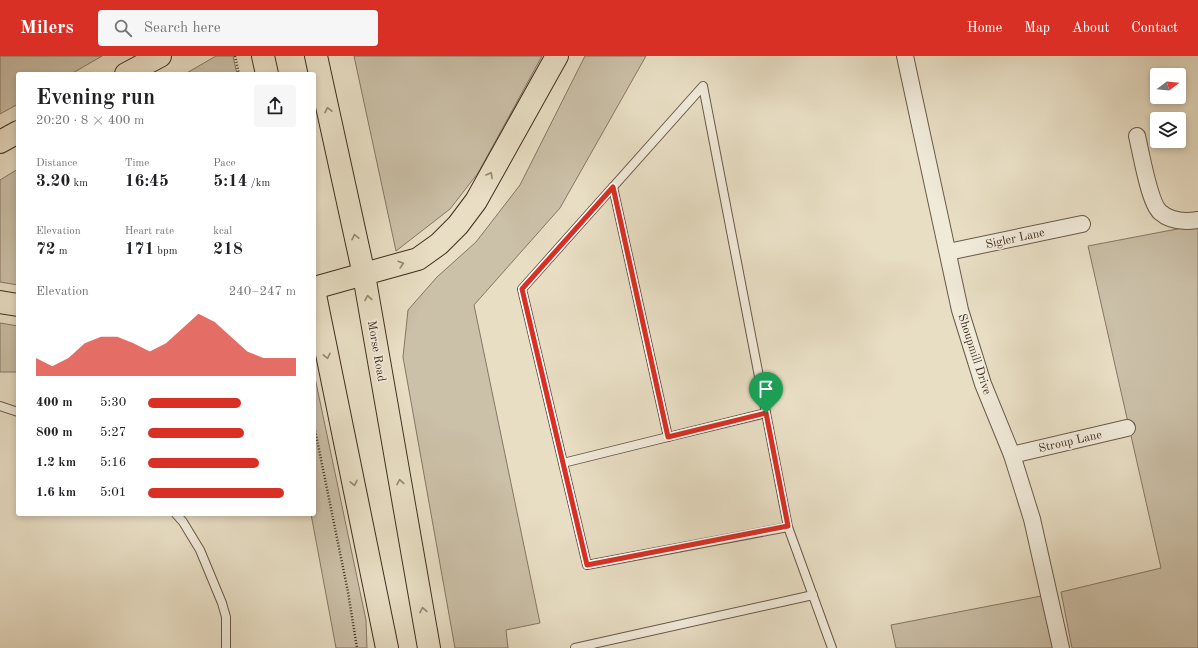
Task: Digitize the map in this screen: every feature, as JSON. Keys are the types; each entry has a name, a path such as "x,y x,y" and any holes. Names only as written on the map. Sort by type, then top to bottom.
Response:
{"main road":[{"path":"130,72 160,56"},
{"path":"263,56 267,72"},
{"name":"Morse Road","path":"316,56 364,276 429,648"},
{"path":"316,288 364,276 418,259 439,244 458,225 476,201 557,56"},
{"path":"0,142 16,133"},
{"path":"316,299 388,648"},
{"path":"0,302 16,305"}],"street":[{"name":"Shoupmill Drive","path":"905,56 960,310 981,377 1012,455 1032,519 1061,648"},
{"path":"1137,136 1152,197 1160,212 1174,220 1198,220"},
{"name":"Sigler Lane","path":"948,252 1082,224"},
{"name":"Stroup Lane","path":"1012,455 1128,428"}],"lane":[{"path":"788,526 587,565 522,289 703,86 788,526 832,648"},
{"path":"613,187 668,437"},
{"path":"0,406 16,411"},
{"path":"563,463 766,413"},
{"path":"178,516 200,550 222,603 226,617 226,648"},
{"path":"575,648 813,595"}],"path":[{"path":"235,56 239,72"},
{"path":"316,435 348,592 357,648"}],"shaded area":[{"path":"0,56 102,56 74,72 16,72 16,105 0,114"},
{"path":"216,56 233,56 237,72 188,72"},
{"path":"354,56 542,56 478,173 450,209 396,251"},
{"path":"585,56 646,56 560,208 474,305 540,623 506,630 508,648 455,648 403,357 408,310 437,277 476,242 520,185"},
{"path":"16,170 16,285 0,282 0,180"},
{"path":"1198,225 1198,648 1072,648 1061,592 1161,568 1088,246"},
{"path":"0,323 16,326 16,372 0,372"},
{"path":"316,382 366,620 367,648 336,648 311,516 316,516"},
{"path":"1041,596 1053,648 896,648 891,625"}],"route":[{"path":"613,187 668,437 766,413 788,526 587,565 522,289 613,187"}]}
